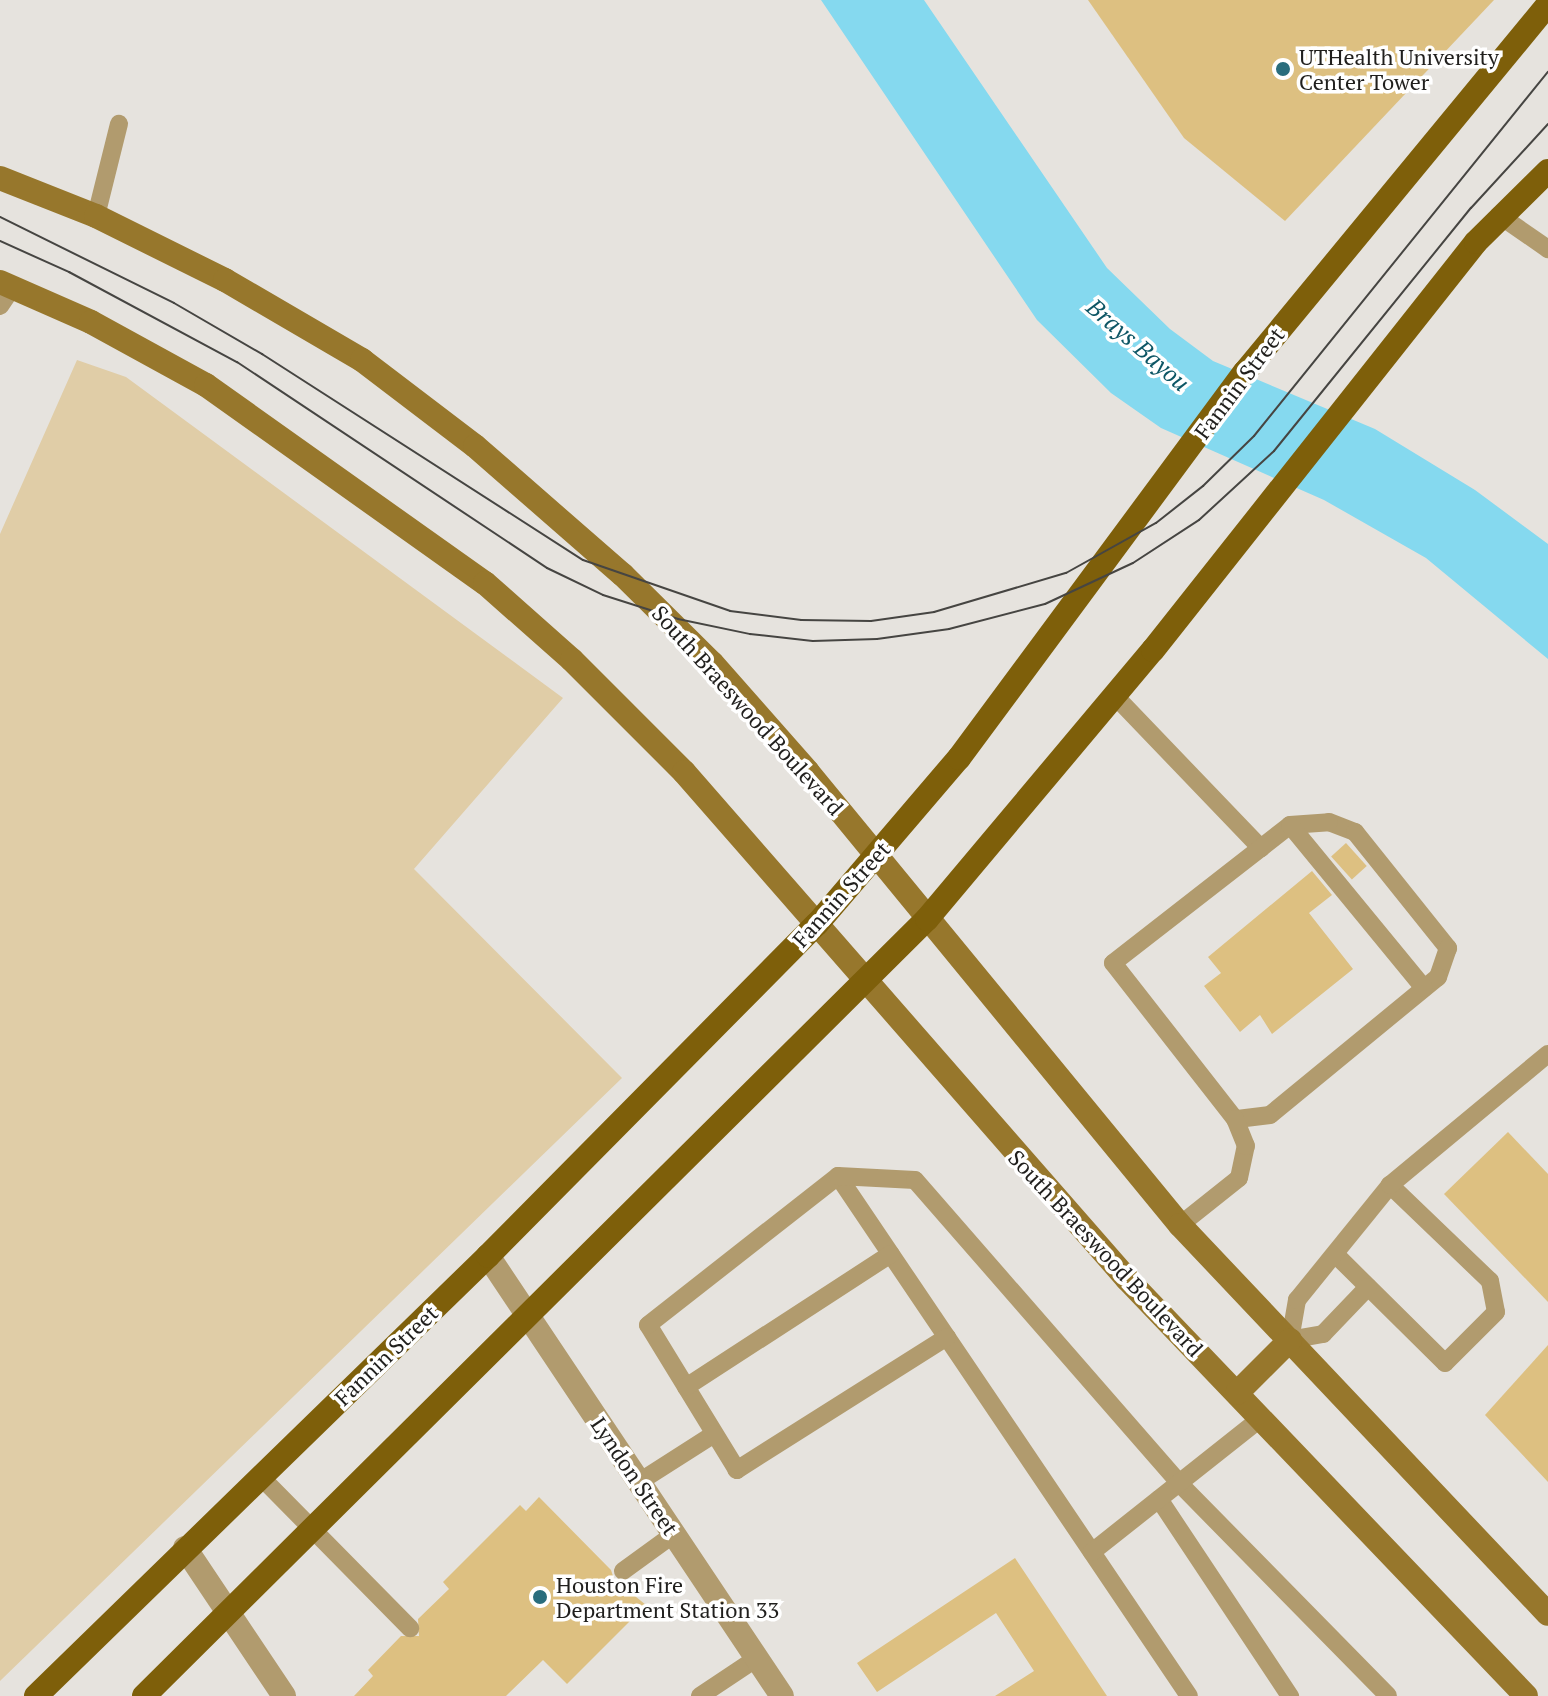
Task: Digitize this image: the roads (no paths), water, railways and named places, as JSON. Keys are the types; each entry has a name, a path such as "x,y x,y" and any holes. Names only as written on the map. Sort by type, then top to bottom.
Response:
{"main road":[{"name":"Fannin Street","path":"36,1696 488,1256 817,924 959,758 1245,372 1541,5"},
{"path":"144,1696 927,919 1153,650 1499,215 1548,171"},
{"name":"South Braeswood Boulevard","path":"0,178 96,216 225,280 362,360 475,446 666,615 798,761 927,919 1103,1125 1180,1225 1548,1614"},
{"name":"South Braeswood Boulevard","path":"4,292 91,322 206,385 485,583 684,772 1016,1157 1526,1696"},
{"path":"1237,1393 1290,1340"}],"street":[{"name":"Lyndon Street","path":"488,1256 782,1696"},
{"path":"185,1548 284,1696"}],"lane":[{"path":"96,216 119,124"},
{"path":"1499,215 1548,249"},
{"path":"1115,696 1261,848"},
{"path":"1180,1225 1239,1178 1246,1146 1235,1119 1113,963 1290,825 1329,822 1355,832 1448,948 1438,977 1270,1115 1235,1119"},
{"path":"1290,825 1424,988"},
{"path":"1368,1287 1323,1334 1290,1340 1297,1300 1337,1256 1390,1185 1548,1054"},
{"path":"838,1176 1189,1696"},
{"path":"947,1337 737,1470 648,1325 838,1176 915,1180 1179,1483 1388,1696"},
{"path":"1337,1256 1445,1363 1496,1312 1490,1281 1390,1185"},
{"path":"686,1387 891,1254"},
{"path":"1092,1552 1261,1418"},
{"path":"639,1482 714,1434"},
{"path":"260,1476 410,1628"},
{"path":"1159,1499 1290,1696"},
{"path":"623,1571 674,1534"},
{"path":"700,1696 757,1658"}],"water":[{"name":"Brays Bayou","path":"821,0 924,0 1107,268 1170,329 1213,361 1375,429 1475,490 1548,544 1548,659 1426,558 1324,500 1161,428 1111,393 1037,320"}],"tram line":[{"path":"0,217 174,303 262,354 583,560 730,611 801,620 871,621 934,612 1066,573 1156,523 1203,486 1254,436 1548,72"},
{"path":"0,241 69,272 237,362 547,568 603,595 678,619 750,634 813,641 877,639 949,629 1045,604 1133,563 1199,520 1274,451 1471,208 1548,124"}],"place":[{"name":"UTHealth University Center Tower","path":"1283,69"},
{"name":"Houston Fire Department Station 33","path":"540,1597"}]}
